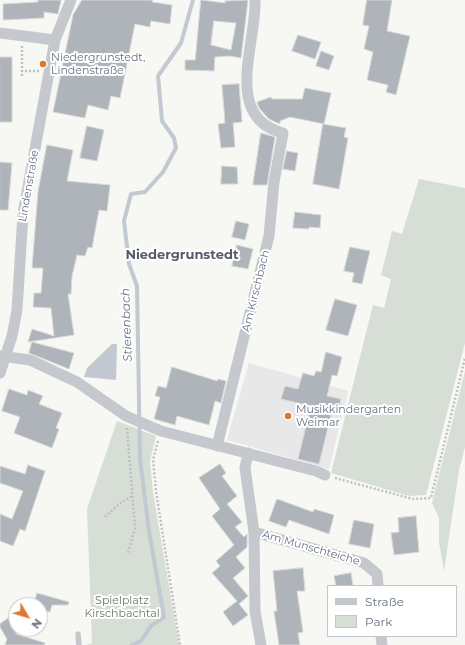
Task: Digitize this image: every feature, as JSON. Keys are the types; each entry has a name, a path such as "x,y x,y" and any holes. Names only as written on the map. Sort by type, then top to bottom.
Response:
{"street":[{"name":"Lindenstraße","path":"0,373 3,356 17,310 23,214 55,40 71,0"},
{"name":"Am Kirschbach","path":"217,446 269,236 274,182 283,133 266,127 256,117 248,104 248,58 253,34 255,0"},
{"path":"0,33 55,40"},
{"path":"3,356 30,360 77,382 135,420 161,431 316,471 325,475"},
{"name":"Am Munschteiche","path":"248,454 245,468 254,532 255,611 261,645"},
{"name":"Am Munschteiche","path":"254,532 364,563 377,574 378,585"}],"lane":[{"path":"78,634 79,645"}],"path":[{"path":"22,36 22,76"},
{"path":"21,70 36,71"},
{"path":"325,475 413,499 431,498 465,358"},
{"path":"128,553 135,528 132,496 135,420"},
{"path":"161,431 153,460 156,491 180,645"},
{"path":"105,517 118,504 132,496"}],"shaded area":[{"path":"112,344 117,344 116,380 84,377 87,368"},
{"name":"Musikkindergarten Weimar","path":"249,363 348,391 329,469 227,440"}],"green space":[{"path":"419,179 465,188 465,343 426,495 409,496 331,473 373,305 384,308 391,279 381,275 392,231 402,234"},
{"path":"465,371 465,447 459,470 444,571 439,542 439,518 432,503"},
{"name":"Spielplatz Kirschbachtal","path":"117,421 156,436 150,461 153,492 179,645 86,645 92,643 87,509"}],"building":[{"path":"38,0 61,0 58,14 44,12 44,18 3,20 3,4 38,2"},
{"path":"82,0 153,0 152,2 172,5 170,24 151,21 150,27 135,24 120,98 111,96 108,110 88,105 85,118 53,112 73,15"},
{"path":"201,0 225,3 225,1 248,0 241,58 230,56 215,57 214,71 185,70 185,60 195,60","holes":["214,21 236,23 231,50 211,45"]},
{"path":"367,0 392,0 387,31 410,36 396,95 386,92 388,85 367,80 373,52 364,49 369,26 363,25"},
{"path":"298,35 321,42 315,59 292,51"},
{"path":"321,51 334,56 329,70 316,66"},
{"path":"0,57 12,57 12,122 0,122"},
{"path":"239,84 242,122 233,123 235,147 221,148 218,124 225,123 222,85"},
{"path":"305,88 331,93 324,124 290,117 280,121 280,124 269,119 259,108 257,102 271,97 272,99 302,99"},
{"path":"323,124 346,128 344,137 348,138 339,189 313,184"},
{"path":"87,126 104,130 97,161 80,158"},
{"path":"261,133 275,137 267,185 253,185"},
{"path":"47,145 73,150 67,181 110,185 107,211 99,210 92,248 88,247 85,256 77,255 72,276 71,294 68,294 74,335 28,342 32,329 54,336 51,308 33,307 34,293 41,293 43,268 32,268 38,192"},
{"path":"287,151 298,153 295,171 283,169"},
{"path":"0,162 12,163 8,210 0,210"},
{"path":"222,166 237,167 238,184 221,184"},
{"path":"295,212 321,215 320,228 293,228"},
{"path":"236,221 249,224 245,240 232,237"},
{"path":"237,245 253,249 248,269 232,266"},
{"path":"350,247 370,251 362,284 352,282 354,273 344,271"},
{"path":"335,299 357,305 348,336 326,330"},
{"path":"32,342 74,353 69,369 29,353"},
{"path":"326,352 342,357 337,376 332,375 327,396 341,399 338,412 332,411 319,464 298,459 311,406 281,399 285,386 298,389 303,373 314,376 316,371 321,372"},
{"path":"172,367 217,381 218,379 226,381 221,403 215,401 209,425 177,416 175,425 154,419 160,397 155,396 158,386 166,388"},
{"path":"9,389 27,395 28,390 43,396 39,404 62,413 56,428 59,429 52,448 14,433 20,417 2,411"},
{"path":"220,464 226,473 222,476 237,496 227,504 242,522 235,527 244,537 247,534 247,547 236,557 245,568 233,578 248,596 239,604 248,615 233,626 223,612 237,601 212,573 220,566 216,561 234,545 212,516 220,509 199,478"},
{"path":"28,465 45,471 25,531 20,529 13,546 0,541 0,514 12,519 23,491 0,483 0,466 25,474"},
{"path":"277,499 313,512 314,509 334,515 329,534 289,520 286,527 269,521"},
{"path":"416,516 419,552 394,555 391,533 399,532 398,518"},
{"path":"354,520 374,524 370,548 349,544"},
{"path":"303,568 305,591 297,591 303,632 298,633 300,645 279,645 274,611 277,611 273,571"},
{"path":"351,573 353,585 336,585 334,576"},
{"path":"37,593 69,602 68,605 52,605 50,612 48,611 48,597 36,597"},
{"path":"8,618 8,637 26,637 45,643 44,645 5,645 7,639 0,627 0,624"}],"waterway":[{"name":"Stierenbach","path":"132,645 141,641 151,626 164,617 149,531 140,459 137,286 129,264 124,221 131,194 145,192 163,172 176,148 174,138 162,121 158,76 181,43 193,0"}],"place":[{"name":"Niedergrunstedt, Lindenstraße","path":"43,64"},
{"name":"Musikkindergarten Weimar","path":"288,416"}],"district":[{"name":"Niedergrunstedt","path":"182,255"}]}
